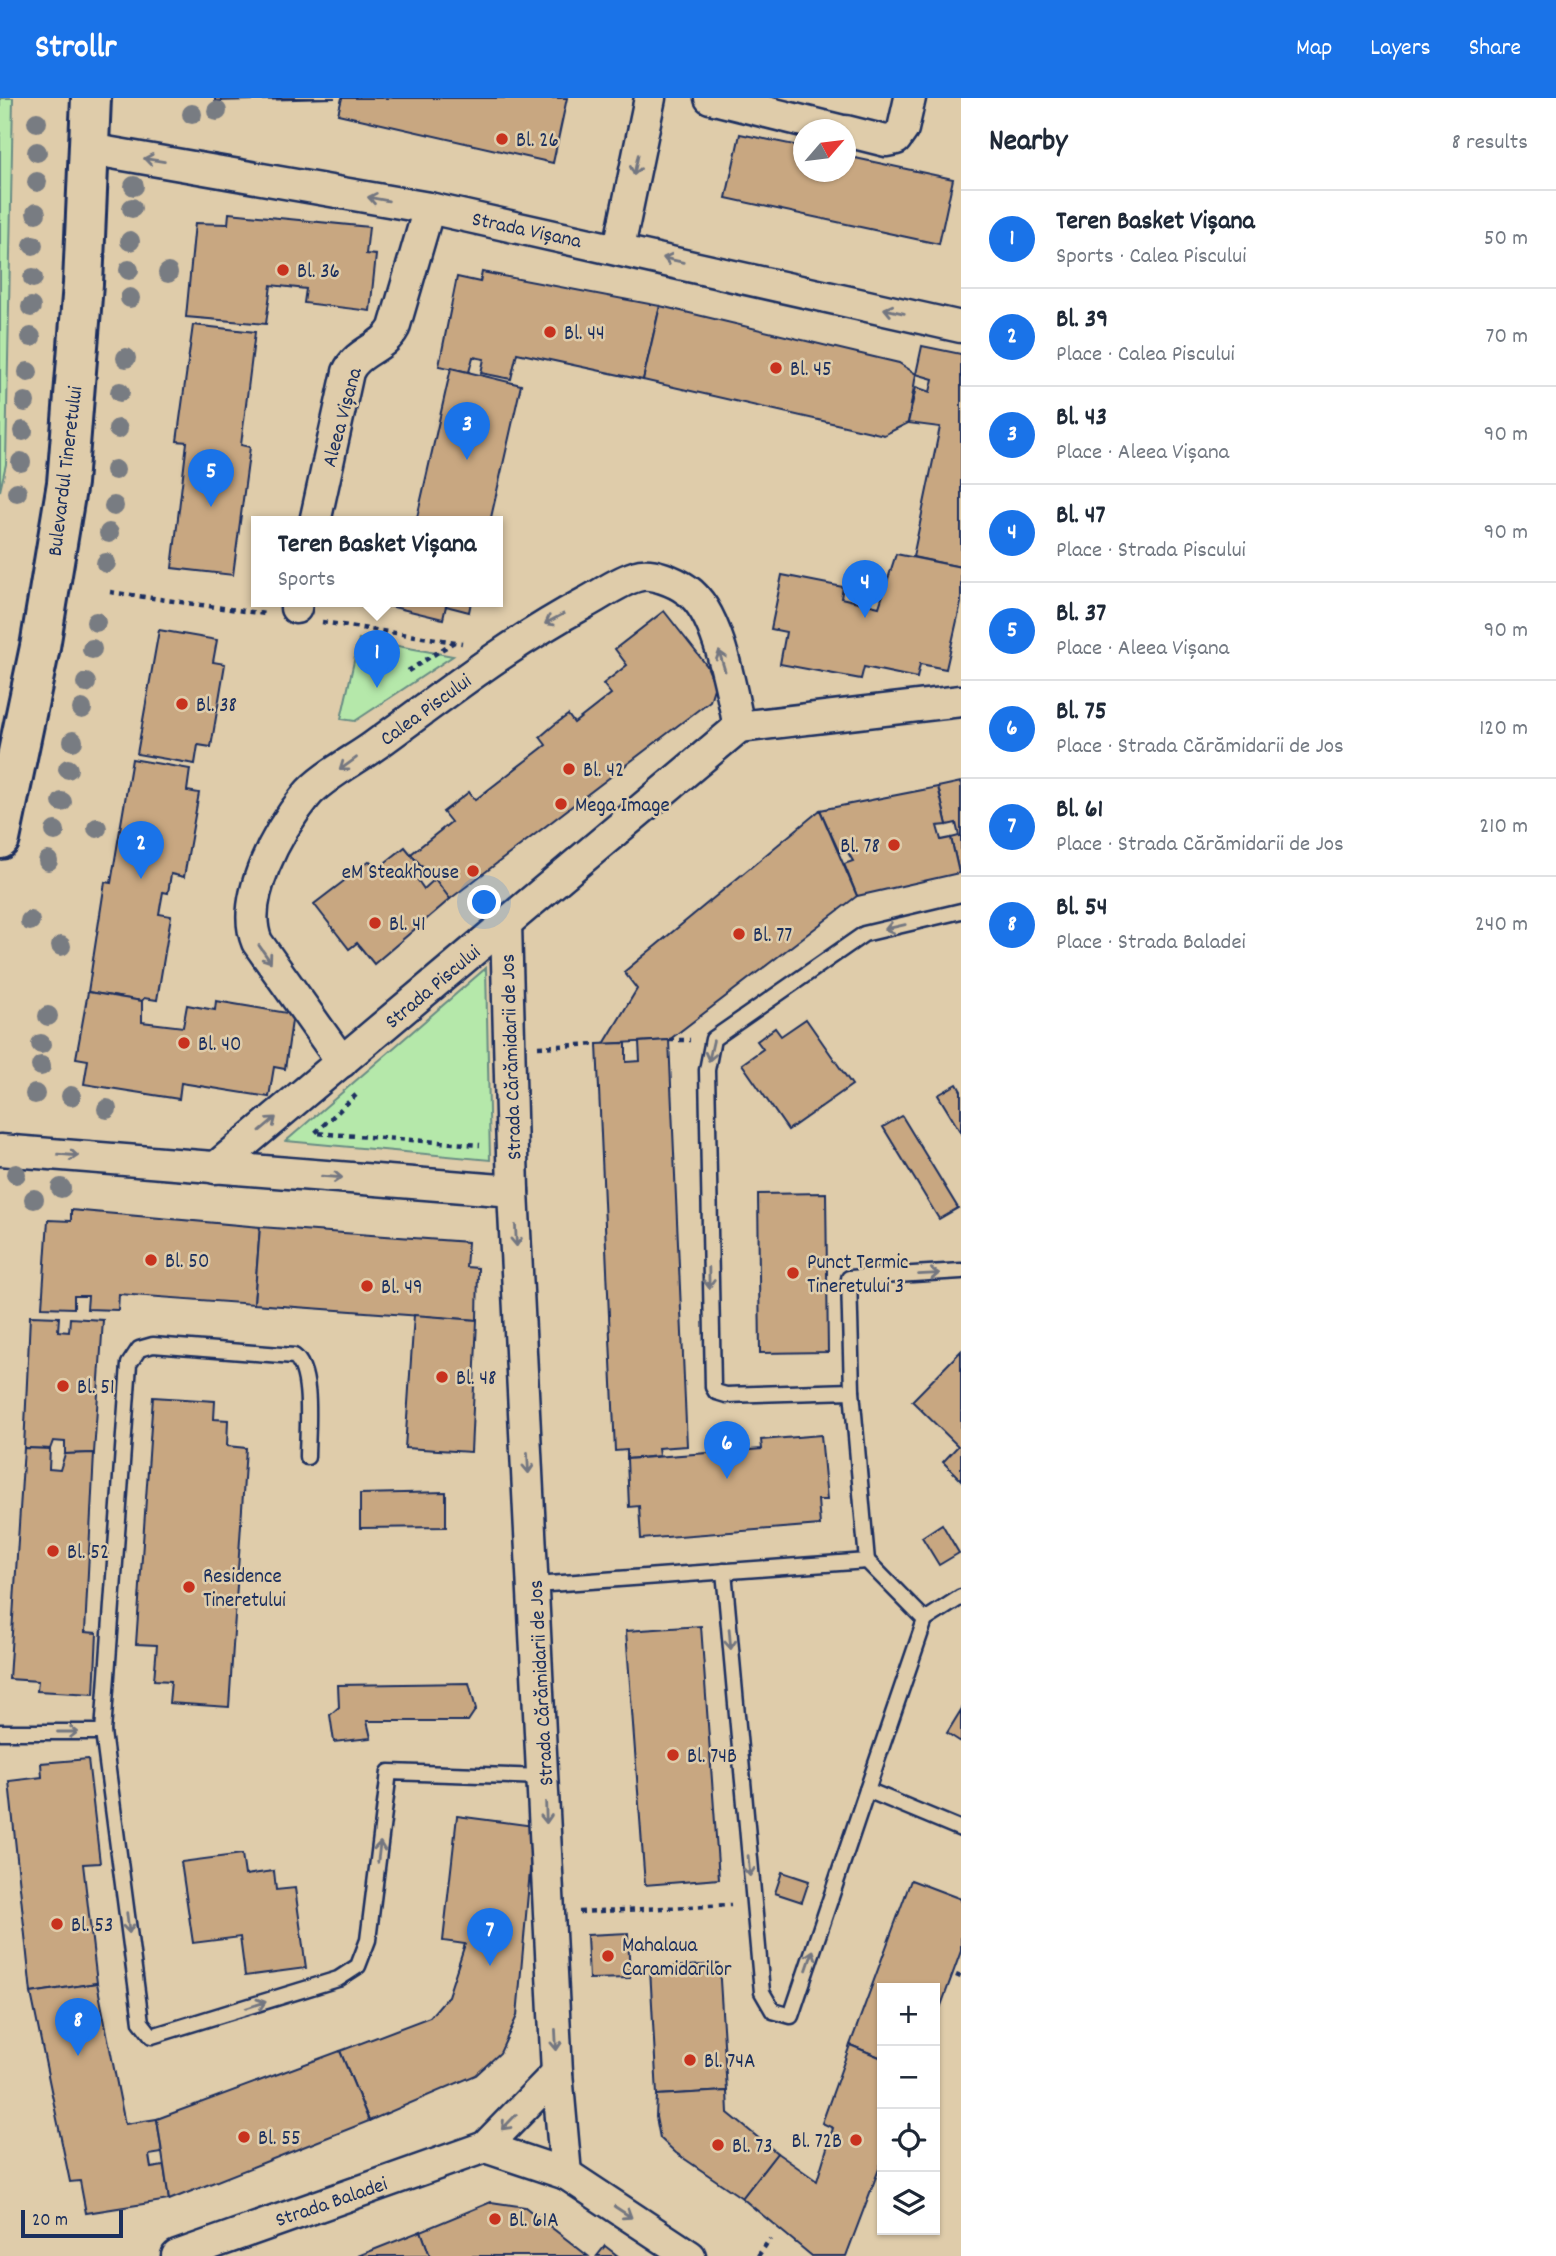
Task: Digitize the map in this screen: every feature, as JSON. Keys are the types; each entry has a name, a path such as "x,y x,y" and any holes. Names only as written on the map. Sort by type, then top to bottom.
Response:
{"main road":[{"name":"Bulevardul Tineretului","path":"0,839 40,647 67,483 83,284 90,98"}],"street":[{"path":"619,248 650,98"},
{"path":"710,98 795,119"},
{"path":"856,134 886,141 896,139 903,129 910,98"},
{"name":"Strada Vișana","path":"89,149 429,208 619,248 961,327"},
{"name":"Aleea Vișana","path":"316,516 348,372 357,358 390,335 429,208"},
{"name":"Calea Piscului","path":"342,1062 257,942 253,931 261,874 307,794 541,626 637,576 658,578 686,588 704,607 723,662 739,727"},
{"path":"739,727 961,701"},
{"name":"Strada Piscului","path":"215,1168 739,727"},
{"name":"Strada Cărămidarii de Jos","path":"506,923 513,1191 535,1585 557,2073 566,2174"},
{"path":"0,1150 215,1168"},
{"name":"Strada Cărămidarii de Jos","path":"215,1168 513,1191"},
{"name":"Strada Baladei","path":"177,2256 485,2147 557,2073"},
{"path":"485,2147 566,2174 690,2256"}],"lane":[{"path":"852,1391 726,1395 716,1392 713,1387 706,1070 713,1039 864,934 961,911"},
{"path":"925,1620 867,1561 852,1391 849,1278 961,1270"},
{"path":"307,1457 306,1376 301,1361 294,1356 153,1345 139,1349 129,1364 103,1732 141,2022 152,2036 338,1979 358,1966 368,1940 389,1772 544,1777"},
{"path":"535,1585 867,1561"},
{"path":"724,1572 752,1904 764,1997 774,2011 791,2016 925,1620 961,1597"},
{"path":"0,1732 103,1732"},
{"path":"867,1790 961,1829"}],"path":[{"path":"408,671 454,642"},
{"path":"510,1049 597,1044"},
{"path":"366,1086 315,1133 480,1146 480,1133"},
{"path":"550,1914 752,1904"},
{"path":"758,2256 770,2239"}],"green space":[{"path":"0,98 13,98 6,464 0,491"},
{"path":"359,639 453,656 355,721 341,719"},
{"path":"486,968 490,1160 286,1141"}],"building":[{"path":"215,98 335,98 215,101"},
{"name":"Bl. 26","path":"342,98 567,98 553,163 338,114"},
{"path":"740,134 793,145 793,182 856,182 856,158 953,179 939,244 726,198"},
{"name":"Bl. 36","path":"229,213 369,227 366,254 376,255 370,311 304,303 306,289 271,285 266,324 186,317 195,223 228,224"},
{"name":"Bl. 44","path":"482,272 660,306 643,380 517,353 511,379 481,373 484,359 473,357 469,372 439,366 457,277 480,282"},
{"name":"Bl. 45","path":"660,306 899,363 916,374 908,423 884,435 643,380"},
{"path":"193,325 255,332 241,445 250,447 233,575 172,568 187,442 177,441"},
{"path":"922,346 961,354 961,567 913,557 940,427 908,423 916,387 930,392 933,379 916,374"},
{"path":"451,368 521,385 491,516 417,516"},
{"path":"896,554 961,567 961,603 946,669 920,664 917,678 864,667 861,679 780,664 786,632 771,629 782,575 843,587 841,598 879,607"},
{"path":"393,607 446,607 443,619"},
{"path":"450,607 470,607 469,612"},
{"name":"Bl. 42","path":"664,611 707,666 715,685 710,701 450,899 411,854 451,822 443,812 469,792 475,800 546,745 540,737 554,725 568,715 574,723 611,694 603,684 627,665 615,649"},
{"name":"Bl. 38","path":"159,630 217,640 213,662 225,664 211,747 198,745 195,764 137,754"},
{"path":"132,759 190,769 187,791 199,793 184,877 171,874 168,893 163,892 159,914 171,916 157,1000 144,998 142,1001 88,992 105,882 111,883"},
{"path":"961,782 959,873 951,838 959,836 956,823 947,825 938,787"},
{"name":"Bl. 78","path":"938,787 947,825 937,826 941,840 951,838 959,873 857,896 844,864 853,861 847,851 839,852 820,810"},
{"name":"Bl. 77","path":"820,810 857,896 669,1040 604,1044 637,989 624,972"},
{"name":"Bl. 41","path":"405,847 423,869 417,879 424,889 435,879 450,899 374,964 357,943 349,949 314,904 370,861 377,869"},
{"name":"Bl. 40","path":"88,992 142,1001 142,1022 183,1027 187,1005 215,1010 216,1001 293,1014 285,1069 274,1067 269,1097 181,1083 179,1099 84,1084 88,1060 76,1058"},
{"path":"806,1019 852,1085 788,1130 742,1064 763,1049 757,1041 775,1028 781,1036"},
{"path":"669,1040 687,1446 658,1448 659,1456 627,1459 627,1450 615,1451 597,1044 626,1043 626,1062 640,1061 639,1042"},
{"path":"957,1084 961,1091 961,1133 938,1095"},
{"path":"902,1116 958,1208 939,1219 883,1127"},
{"name":"Punct Termic Tineretului 3","path":"826,1193 828,1352 760,1353 758,1194"},
{"name":"Bl. 50","path":"71,1210 260,1227 254,1304 119,1294 118,1310 87,1309 88,1296 74,1296 74,1308 42,1307 48,1220 71,1221"},
{"name":"Bl. 49","path":"260,1227 468,1242 466,1267 478,1268 477,1320 254,1304"},
{"name":"Bl. 48","path":"414,1315 477,1320 471,1452 405,1448"},
{"name":"Bl. 51","path":"30,1316 59,1317 58,1331 69,1332 70,1318 103,1320 94,1453 65,1454 65,1442 53,1441 50,1449 24,1448"},
{"path":"961,1351 961,1480 943,1462 958,1446 912,1401"},
{"name":"Residence Tineretului","path":"153,1397 215,1401 214,1419 228,1420 227,1446 246,1448 229,1707 169,1703 171,1681 154,1680 157,1645 136,1644"},
{"path":"821,1435 827,1500 818,1500 820,1525 641,1539 639,1506 629,1507 627,1459 762,1449 761,1440"},
{"name":"Bl. 52","path":"24,1448 50,1449 49,1469 60,1470 65,1454 94,1453 85,1632 97,1633 94,1694 37,1691 38,1681 9,1679"},
{"path":"446,1492 446,1527 360,1528 360,1494"},
{"path":"942,1524 959,1553 939,1565 922,1537"},
{"name":"Bl. 74B","path":"701,1626 719,1879 645,1885 626,1631"},
{"path":"469,1683 476,1709 468,1721 367,1721 371,1738 334,1742 330,1715 339,1707 338,1685"},
{"path":"961,1710 961,1742 947,1733"},
{"name":"Bl. 53","path":"88,1759 100,1863 83,1864 97,1983 31,1993 9,1781 42,1777 41,1763"},
{"path":"457,1816 534,1826 517,2016 500,2053 476,2075 369,2121 340,2051 430,2017 448,1996 465,1944 443,1941"},
{"path":"242,1854 245,1875 274,1871 276,1890 295,1888 306,1968 245,1976 240,1937 193,1943 181,1862"},
{"path":"782,1872 809,1881 802,1902 775,1893"},
{"path":"911,1880 961,1899 961,1951 940,2008 940,1983 877,1983 877,2056 850,2045"},
{"name":"Mahalaua Caramidarilor","path":"628,1933 630,1978 589,1979 587,1935"},
{"name":"Bl. 74A","path":"719,1964 727,2091 657,2095 650,1968"},
{"path":"97,1983 125,2124 157,2119 162,2153 149,2155 151,2168 164,2166 169,2200 86,2213 80,2181 70,2182 31,1993"},
{"name":"Bl. 72B","path":"850,2045 877,2056 877,2174 846,2256 812,2256 742,2198 777,2153 817,2181 833,2128 822,2123"},
{"name":"Bl. 55","path":"340,2051 369,2121 169,2200 157,2119"},
{"name":"Bl. 73","path":"727,2091 728,2113 777,2153 742,2198 676,2153 660,2138 656,2117 657,2095"},
{"name":"Bl. 61A","path":"491,2202 525,2207 588,2256 430,2256 421,2231"},
{"path":"421,2231 430,2256 358,2256"},
{"path":"605,2246 618,2256 597,2256"}],"place":[{"name":"Bl. 26","path":"502,139"},
{"name":"Bl. 36","path":"283,270"},
{"name":"Bl. 44","path":"550,332"},
{"name":"Bl. 45","path":"776,368"},
{"name":"Bl. 43","path":"467,460"},
{"name":"Bl. 37","path":"211,507"},
{"name":"Bl. 47","path":"865,618"},
{"name":"Teren Basket Vișana","path":"377,688"},
{"name":"Bl. 38","path":"182,704"},
{"name":"Bl. 42","path":"569,769"},
{"name":"Mega Image","path":"561,804"},
{"name":"Bl. 78","path":"894,845"},
{"name":"eM Steakhouse","path":"473,871"},
{"name":"Bl. 39","path":"141,879"},
{"name":"Bl. 41","path":"375,923"},
{"name":"Bl. 77","path":"739,934"},
{"name":"Bl. 40","path":"184,1043"},
{"name":"Bl. 50","path":"151,1260"},
{"name":"Punct Termic Tineretului 3","path":"793,1273"},
{"name":"Bl. 49","path":"367,1286"},
{"name":"Bl. 48","path":"442,1377"},
{"name":"Bl. 51","path":"63,1386"},
{"name":"Bl. 75","path":"727,1479"},
{"name":"Bl. 52","path":"53,1551"},
{"name":"Residence Tineretului","path":"189,1587"},
{"name":"Bl. 74B","path":"673,1755"},
{"name":"Bl. 53","path":"57,1924"},
{"name":"Mahalaua Caramidarilor","path":"608,1956"},
{"name":"Bl. 61","path":"490,1966"},
{"name":"Bl. 54","path":"78,2056"},
{"name":"Bl. 74A","path":"690,2060"},
{"name":"Bl. 55","path":"244,2137"},
{"name":"Bl. 72B","path":"856,2140"},
{"name":"Bl. 73","path":"718,2145"},
{"name":"Bl. 61A","path":"495,2219"}]}
